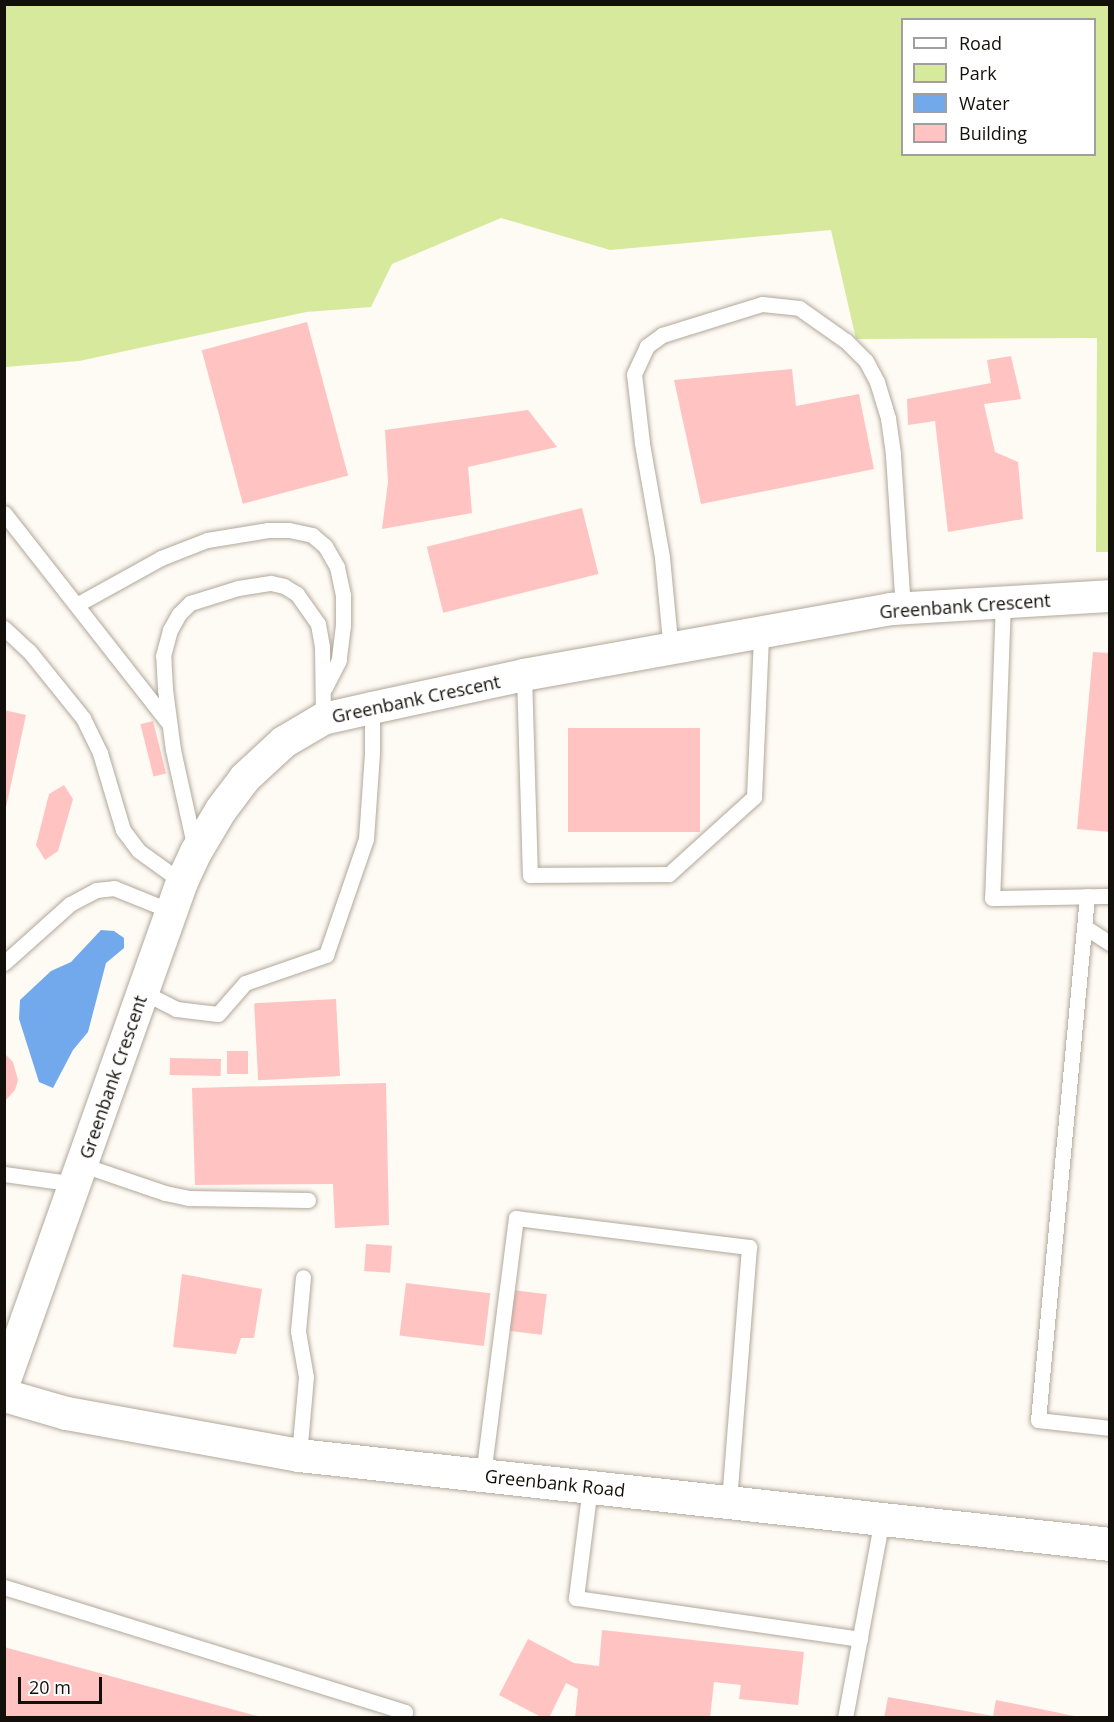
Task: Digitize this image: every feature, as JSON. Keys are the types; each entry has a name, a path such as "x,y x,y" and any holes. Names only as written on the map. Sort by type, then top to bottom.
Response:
{"street":[{"name":"Greenbank Crescent","path":"4,1383 171,911 196,852 221,810 245,778 323,706 372,708 524,675 671,651 903,608 1110,596"},
{"name":"Greenbank Road","path":"4,1395 66,1413 298,1455 1110,1544"}],"lane":[{"path":"671,651 662,557 642,443 634,374 647,346 662,335 762,304 799,308 846,341 866,362 878,382 888,418 893,454 903,608"},
{"path":"4,513 78,604 170,724"},
{"path":"78,604 161,558 207,540 268,530 289,530 312,536 325,546 337,567 343,595 343,625 339,660 323,706"},
{"path":"196,852 178,780 163,656 170,630 179,614 190,603 238,588 271,583 285,586 297,594 309,608 318,624 322,646 323,706"},
{"path":"1003,602 992,898 1110,896"},
{"path":"4,628 29,651 83,718 100,753 123,830 139,851 182,882"},
{"path":"524,675 530,875 669,874 723,822 754,797 761,634"},
{"path":"143,992 176,1009 218,1014 245,982 326,955 366,840 372,753 372,708"},
{"path":"4,963 70,904 96,890 114,888 171,911"},
{"path":"1087,896 1038,1420 1110,1428"},
{"path":"1084,927 1110,943"},
{"path":"4,1174 79,1174 189,1198 308,1200"},
{"path":"483,1475 516,1218 749,1247 729,1502"},
{"path":"298,1455 306,1377 298,1331 303,1277"},
{"path":"590,1487 576,1598 860,1639"},
{"path":"845,1718 882,1519"},
{"path":"4,1587 405,1712 403,1718"}],"green space":[{"path":"4,5 1109,5 1109,552 1096,552 1097,338 856,339 831,230 610,250 501,218 392,264 371,307 306,312 79,361 5,367"}],"water":[{"path":"101,930 114,931 124,938 124,948 106,963 88,1032 73,1050 53,1088 39,1082 19,1019 20,1000 51,971 71,962"}],"building":[{"path":"307,322 348,476 243,504 202,350"},
{"path":"1011,356 1021,399 984,404 995,452 1018,462 1023,519 948,532 935,421 908,425 907,399 991,383 987,360"},
{"path":"792,369 796,406 859,394 874,469 701,504 674,380"},
{"path":"528,410 557,447 468,467 472,513 382,529 388,482 385,430"},
{"path":"582,508 598,574 443,613 427,547"},
{"path":"1093,652 1110,653 1110,832 1077,829"},
{"path":"4,710 26,715 5,812 4,812"},
{"path":"153,721 166,773 153,777 140,724"},
{"path":"568,728 700,728 700,832 568,832"},
{"path":"64,785 73,799 58,851 45,860 36,845 49,794"},
{"path":"336,999 340,1076 258,1080 254,1003"},
{"path":"227,1051 248,1051 248,1074 227,1074"},
{"path":"4,1053 13,1062 18,1080 15,1090 4,1102"},
{"path":"170,1058 221,1059 221,1076 170,1075"},
{"path":"386,1083 389,1225 335,1228 333,1184 195,1185 192,1088"},
{"path":"366,1244 392,1246 390,1273 364,1271"},
{"path":"182,1274 262,1289 254,1338 241,1338 236,1354 173,1347"},
{"path":"406,1283 490,1293 484,1346 400,1336"},
{"path":"513,1290 547,1294 542,1335 508,1331"},
{"path":"602,1630 804,1652 798,1705 739,1699 741,1685 714,1682 710,1718 575,1718 578,1689 566,1683 549,1718 543,1718 499,1695 528,1639 574,1663 599,1666"},
{"path":"4,1647 261,1717 261,1718 4,1718"},
{"path":"888,1697 993,1716 996,1700 1084,1718 884,1718"}]}
